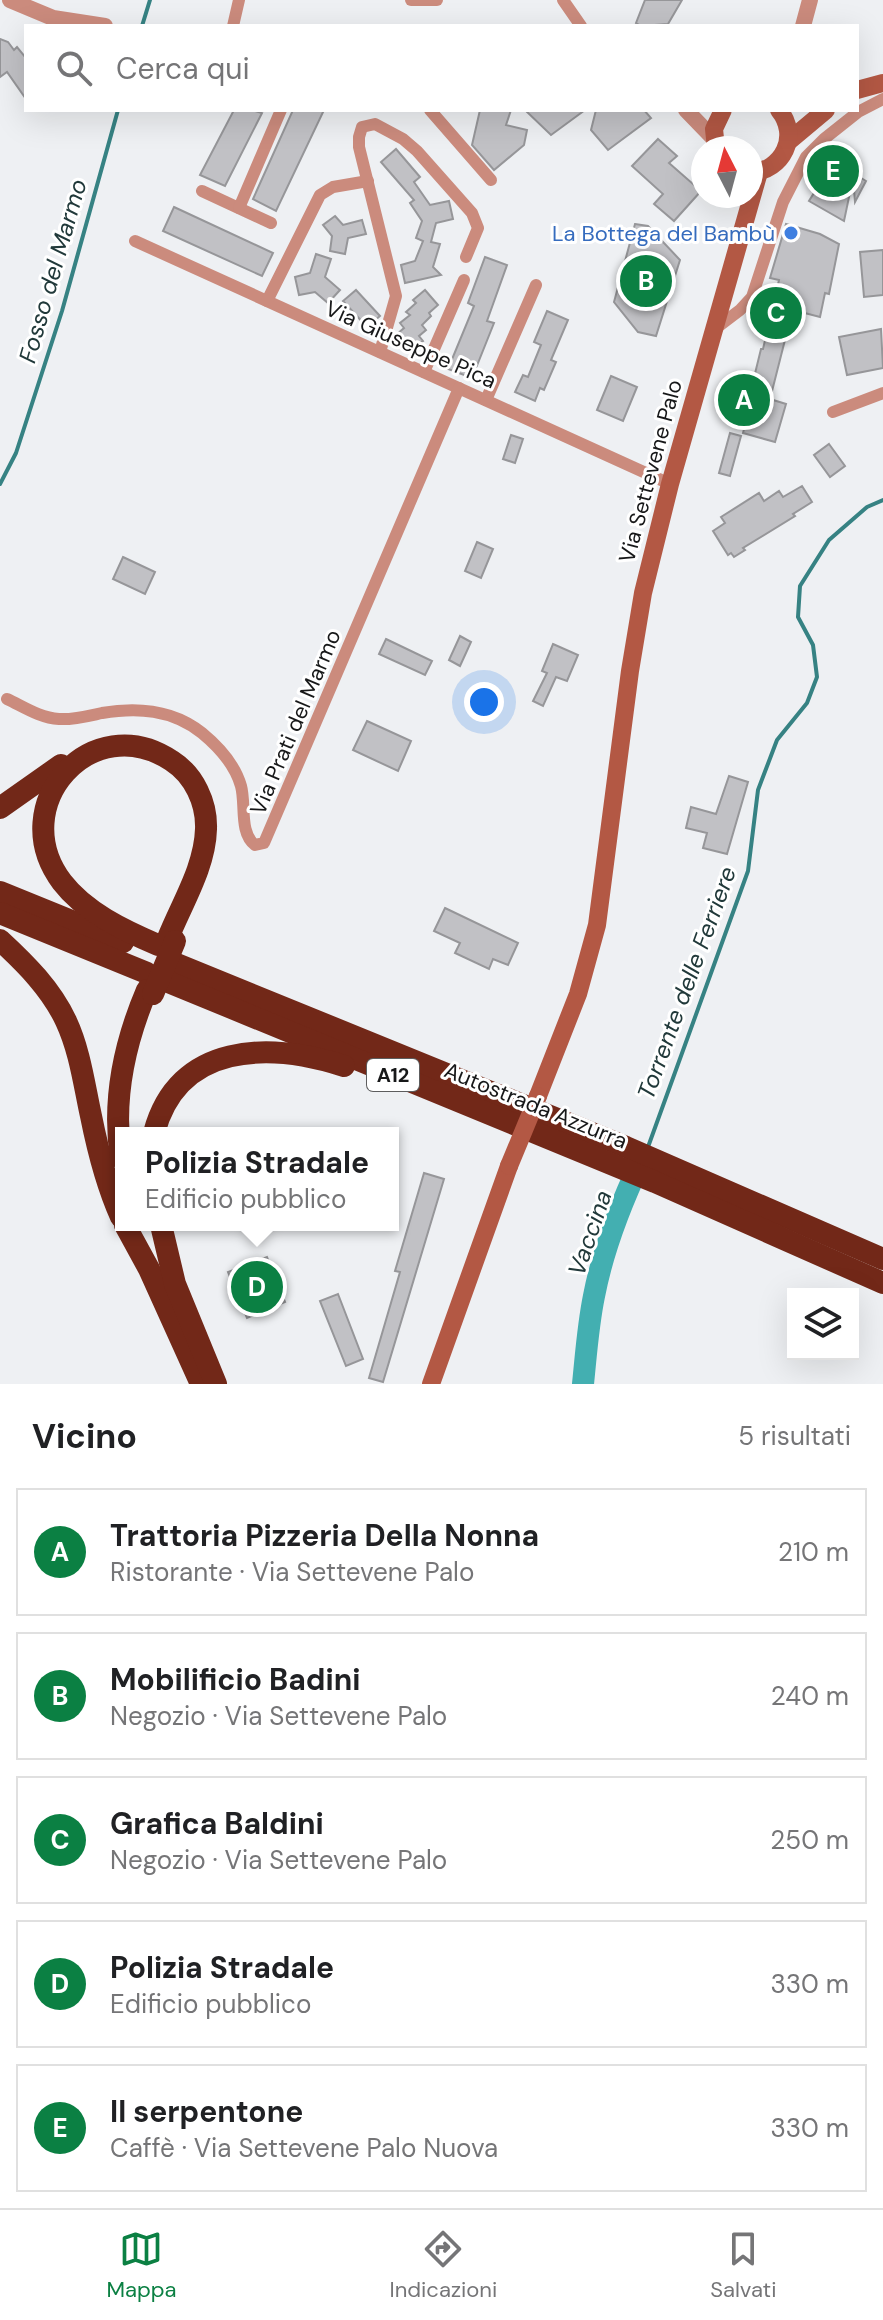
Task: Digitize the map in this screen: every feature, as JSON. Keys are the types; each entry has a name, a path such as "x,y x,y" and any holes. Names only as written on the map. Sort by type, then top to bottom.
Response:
{"highway":[{"path":"0,808 80,752 98,743 120,739 145,741 165,748 182,759 203,785 213,823 207,859 132,1028 122,1069 119,1127"},
{"path":"124,1127 129,1069 140,1027 202,857 205,816 199,793 180,766 152,750 117,745 90,754 64,774 49,795 43,823 49,857 63,882 87,906 163,962"},
{"name":"Autostrada Azzurra","path":"0,892 163,962 498,1118 623,1157"},
{"name":"Autostrada Azzurra","path":"0,913 163,962 379,1039 623,1157 883,1259"},
{"path":"0,940 36,975 69,1028 78,1052 102,1168 115,1202"},
{"path":"156,1127 166,1100 189,1074 218,1060 262,1053 295,1055 334,1063 446,1105 498,1118"},
{"name":"Autostrada Azzurra","path":"659,1172 883,1283"},
{"path":"128,1231 149,1269 201,1384"},
{"path":"139,1231 149,1269"},
{"path":"149,1231 216,1384"},
{"path":"162,1231 176,1287"}],"main road":[{"path":"859,89 883,83"},
{"path":"714,136 721,112"},
{"path":"789,141 783,113 819,115"},
{"path":"763,169 776,163 789,141 819,115"},
{"name":"Via Settevene Palo","path":"431,1384 509,1166 578,994 597,925 639,613 670,484 745,208"}],"street":[{"path":"10,0 53,18 92,24"},
{"path":"233,24 239,0"},
{"path":"411,0 437,0"},
{"path":"563,0 580,24"},
{"path":"804,24 810,0"},
{"path":"859,111 883,99"},
{"path":"239,208 280,112"},
{"path":"432,112 491,180"},
{"path":"688,112 708,136"},
{"path":"713,331 752,297 783,202 806,157 858,112"},
{"path":"380,352 396,296 359,137 362,127 372,123 411,145 475,216 477,232 466,257"},
{"path":"267,301 320,195 333,187 368,181"},
{"path":"202,191 271,223"},
{"name":"Via Giuseppe Pica","path":"135,241 670,484"},
{"path":"424,372 464,280"},
{"path":"486,400 536,285"},
{"name":"Via Prati del Marmo","path":"7,699 57,719 138,710 159,712 186,722 214,744 230,763 242,789 247,835 255,845 264,843 459,388"},
{"path":"833,412 883,393"}],"building":[{"path":"645,0 682,0 668,24 636,23"},
{"path":"0,39 8,42 14,50 17,47 24,56 24,96 7,72 0,77"},
{"path":"233,112 262,113 225,186 200,175"},
{"path":"292,112 323,112 276,211 253,199"},
{"path":"480,112 510,112 506,125 527,130 524,145 494,170 472,145"},
{"path":"527,112 582,112 551,135"},
{"path":"596,112 646,112 651,118 608,150 591,130"},
{"path":"658,139 677,156 669,163 691,182 691,202 674,221 654,204 663,194 632,166"},
{"path":"396,149 420,177 414,182 430,205 449,201 453,219 436,223 431,242 440,244 433,267 441,275 405,283 401,265 415,261 423,241 416,238 422,221 410,203 414,200 381,162"},
{"path":"834,161 866,181 855,202 853,178 844,221 809,201"},
{"path":"174,207 273,253 262,276 163,231"},
{"path":"335,216 343,225 362,220 366,234 348,238 345,254 330,251 332,236 323,225"},
{"path":"635,224 648,226 680,260 656,336 638,332 614,302"},
{"path":"786,224 820,234 839,244 829,294 825,293 820,317 797,311 791,337 786,336 770,399 786,404 775,442 743,433 749,410 737,408 742,391 750,394 763,349 779,280 770,278"},
{"path":"883,250 883,295 864,297 860,252"},
{"path":"316,254 331,259 325,277 340,290 328,303 315,292 299,295 295,277 310,273"},
{"path":"485,257 507,265 487,321 494,323 472,378 448,369 474,306 468,303"},
{"path":"356,290 380,316 367,327 343,301"},
{"path":"425,290 438,305 422,325 426,330 419,336 423,341 411,350 397,334 404,328 400,323 410,315 406,312 416,303 413,300"},
{"path":"547,311 568,320 551,360 556,362 544,390 540,388 535,401 515,392 523,375 528,377 541,345 534,342"},
{"path":"881,329 883,368 847,375 839,337"},
{"path":"611,376 637,387 623,421 597,410"},
{"path":"730,433 741,436 730,476 719,473"},
{"path":"511,435 523,439 515,463 503,459"},
{"path":"829,444 845,466 830,477 814,455"},
{"path":"802,486 812,502 734,557 731,553 728,555 713,531 725,523 721,517 759,493 764,501 779,491 783,497"},
{"path":"477,542 493,549 481,578 465,571"},
{"path":"123,557 155,572 145,594 113,579"},
{"path":"460,636 471,642 460,666 449,660"},
{"path":"386,639 432,661 425,675 379,654"},
{"path":"553,644 578,655 567,681 556,677 543,706 533,701 547,673 542,671"},
{"path":"367,721 411,741 398,771 353,750"},
{"path":"729,776 748,782 727,854 703,848 707,833 686,828 691,807 716,814"},
{"path":"445,908 518,943 508,965 493,959 489,969 455,953 460,943 434,931"},
{"path":"424,1173 444,1179 383,1382 369,1378 400,1272 395,1271"},
{"path":"267,1257 285,1302 247,1318 228,1272"},
{"path":"338,1294 363,1359 346,1366 320,1301"}],"waterway":[{"name":"Fosso del Marmo","path":"143,24 150,0"},
{"name":"Fosso del Marmo","path":"0,484 16,453 62,311 117,112"},
{"name":"Torrente delle Ferriere","path":"648,1147 748,871 758,790 777,740 807,703 817,677 813,645 798,617 800,586 829,540 867,507 883,500"},
{"name":"Vaccina","path":"583,1384 590,1318 602,1261 642,1159"}],"place":[{"name":"Il serpentone","path":"833,171"},
{"name":"La Bottega del Bambù","path":"791,233"},
{"name":"Mobilificio Badini","path":"646,281"},
{"name":"Grafica Baldini","path":"776,313"},
{"name":"Trattoria Pizzeria Della Nonna","path":"744,400"},
{"name":"Polizia Stradale","path":"257,1287"}]}
